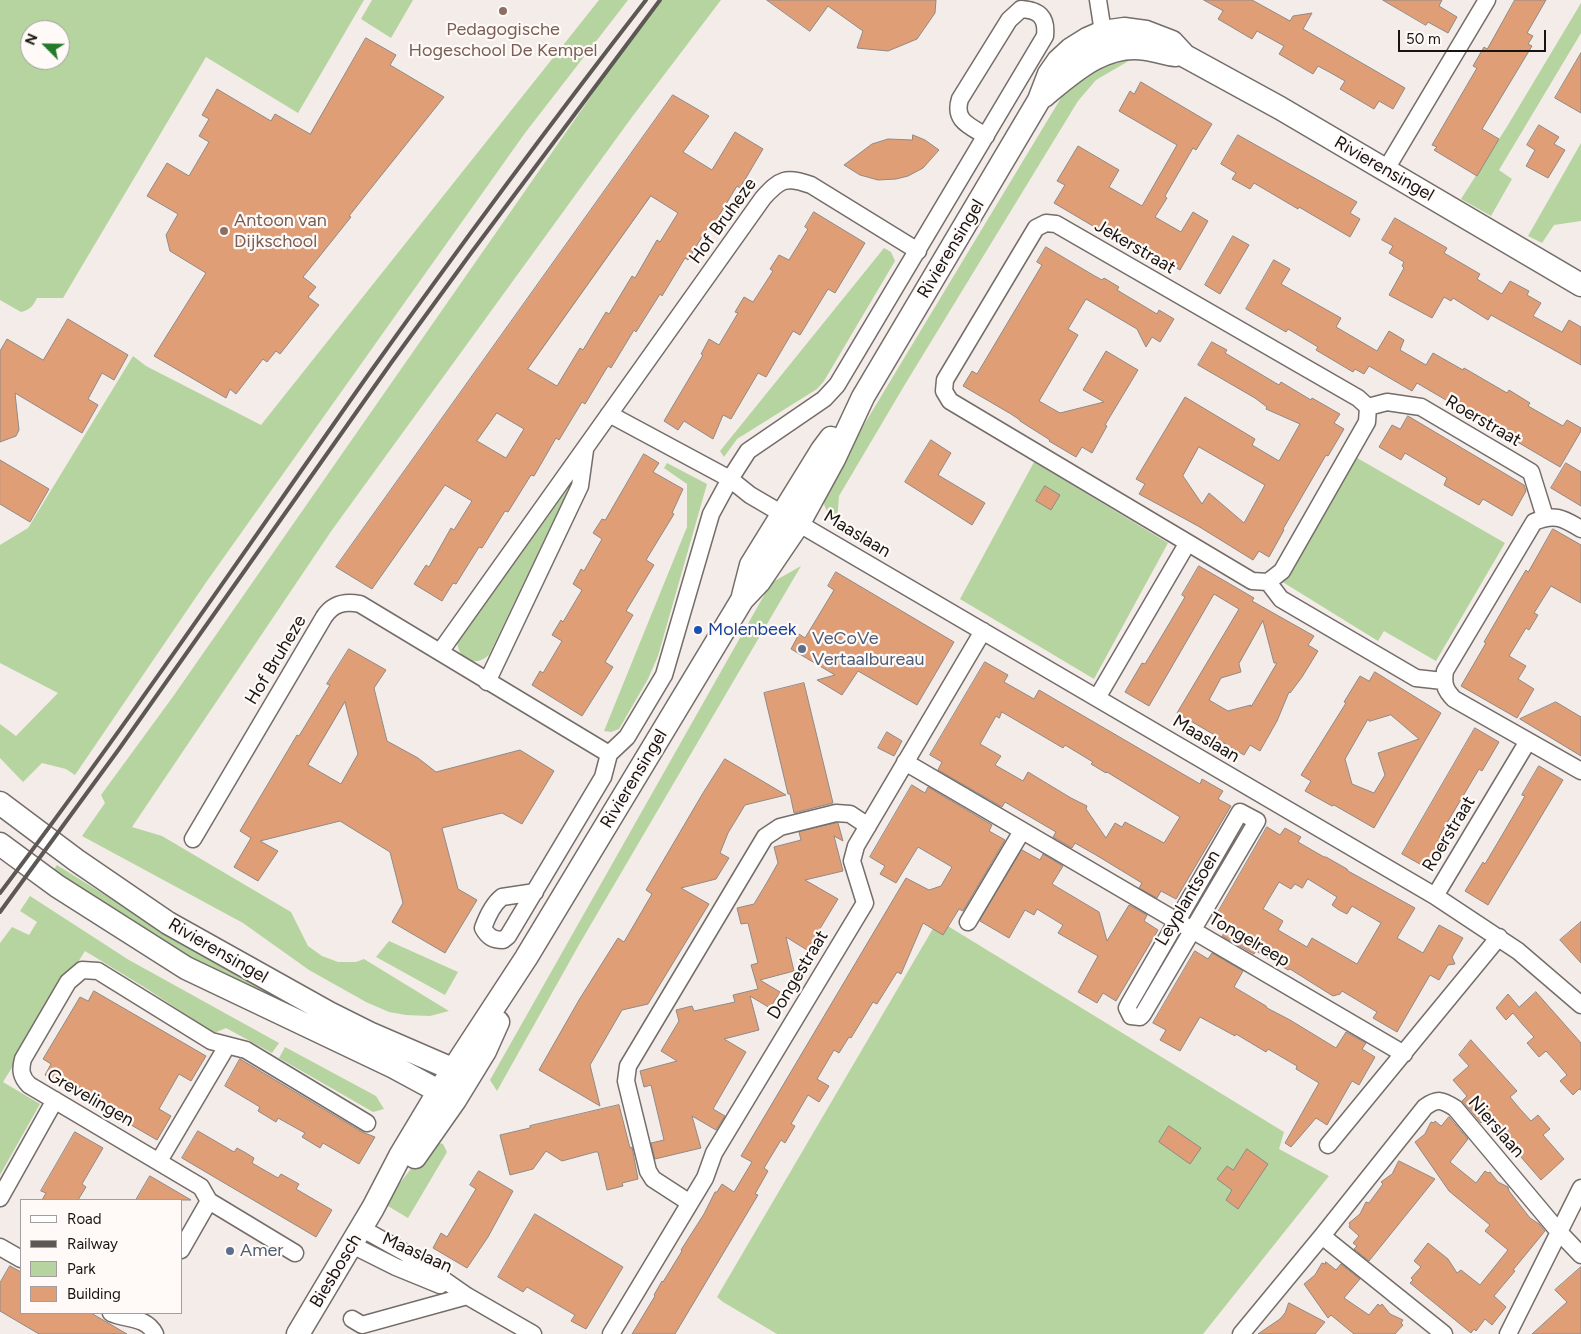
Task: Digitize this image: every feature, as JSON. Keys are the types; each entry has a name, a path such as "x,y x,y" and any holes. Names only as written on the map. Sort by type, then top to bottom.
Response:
{"street":[{"path":"1098,0 1107,42"},
{"path":"1385,171 1487,0"},
{"path":"535,892 603,777 609,754 626,738 664,675 710,514 748,451 824,399 837,385 1046,36 1046,25 1043,17 1032,10 1021,9 1010,20 960,99 958,106 959,115 965,122 986,136"},
{"name":"Rivierensingel","path":"0,844 57,886 186,968 394,1067 447,1095 526,958 742,600 751,565 791,518 822,450 863,398 1039,100 1074,70 1096,57 1107,42 1127,48 1145,48 1162,53 1185,56 1280,108 1581,285"},
{"name":"Hof Bruheze","path":"440,652 762,198 776,183 795,179 811,185 918,251"},
{"name":"Jekerstraat","path":"1268,582 1252,581 950,401 944,391 945,380 1036,228 1046,223 1056,224 1358,398 1368,407"},
{"name":"Roerstraat","path":"1368,407 1388,402 1421,408 1531,472 1545,517"},
{"path":"1368,407 1367,422 1282,571 1268,582 1281,599 1407,673 1416,678 1443,681"},
{"path":"609,414 730,479 750,495 791,518"},
{"name":"Hof Bruheze","path":"487,682 580,486 585,448"},
{"path":"1581,529 1557,517 1545,517 1534,522 1445,671 1443,681 1446,690 1454,699 1581,771"},
{"name":"Maaslaan","path":"791,518 1435,896 1518,951 1581,1005"},
{"path":"1097,698 1187,544"},
{"name":"Hof Bruheze","path":"194,840 328,611 339,603 350,602 360,604 609,754"},
{"name":"Dongestraat","path":"611,1334 705,1178 714,1153 865,903 852,861 856,846 983,631"},
{"name":"Roerstraat","path":"1435,896 1528,741"},
{"name":"Tongelreep","path":"905,762 1404,1054"},
{"name":"Rivierensingel","path":"0,803 76,860 168,923 329,1013 369,1033 461,1073"},
{"name":"Leyplantsoen","path":"1240,812 1257,821 1143,1014 1131,1016 1127,1008 1178,921 1240,812"},
{"path":"690,1203 653,1179 648,1171 626,1081 628,1066 765,838 780,827 836,813 850,814 868,826"},
{"path":"968,922 1022,831"},
{"path":"1328,1145 1499,937"},
{"name":"Grevelingen","path":"295,1253 209,1201 202,1187 29,1086 23,1079 20,1067 23,1059 68,982 82,970 98,972 211,1041 246,1050 367,1123"},
{"path":"159,1161 227,1046"},
{"name":"Biesbosch","path":"298,1334 373,1208 400,1156 447,1095"},
{"path":"0,1198 55,1100"},
{"name":"Nierslaan","path":"1241,1334 1425,1107 1434,1101 1444,1102 1455,1108 1559,1232 1581,1255"},
{"path":"1508,1334 1581,1188"},
{"path":"182,1248 209,1201"},
{"name":"Maaslaan","path":"356,1236 404,1252 468,1296 533,1334"},
{"path":"1322,1236 1444,1334"},
{"path":"0,1247 20,1258"},
{"name":"Maaslaan","path":"352,1319 362,1325 468,1296"},
{"path":"114,1314 143,1317 155,1334"}],"green space":[{"path":"0,0 364,0 298,113 206,57 63,298 37,298 31,307 21,312 0,300"},
{"path":"372,0 413,0 391,38 361,19"},
{"path":"599,0 628,0 525,133 207,581 75,775 66,769 42,763 23,782 0,758 0,724 16,736 58,693 0,663 0,545 28,528 133,356 146,366 261,425"},
{"path":"658,0 721,0 632,117 332,530 132,827 162,836 291,912 308,946 322,956 338,962 356,962 364,959 449,1011 430,1016 389,1012 366,1002 309,970 243,923 82,836 105,803 101,795 172,698"},
{"path":"1581,3 1581,33 1499,170 1512,179 1491,216 1461,199"},
{"path":"1132,52 1132,59 1096,80 1078,101 839,496 837,521 828,512 824,502 827,486 1067,88 1094,68"},
{"path":"1581,143 1581,221 1554,225 1542,243 1528,236"},
{"path":"884,248 891,252 895,261 824,381 817,389 737,439 724,457 720,451"},
{"path":"1352,455 1505,543 1436,661 1384,631 1378,641 1281,581"},
{"path":"1034,462 1168,543 1094,679 960,599"},
{"path":"667,463 707,484 658,656 648,679 619,729 611,732 604,731 687,527 687,484 664,468"},
{"path":"570,486 489,655 478,661 468,660 460,653 457,641"},
{"path":"801,566 580,943 497,1091 490,1080 771,583"},
{"path":"57,865 153,925 341,1026 302,1017 167,945 52,872"},
{"path":"30,896 129,960 279,1043 272,1053 226,1028 214,1033 85,951 3,1082 40,1104 0,1175 0,943 12,927 29,935 37,922 20,911"},
{"path":"938,920 1284,1132 1279,1149 1329,1176 1203,1334 777,1334 717,1297"},
{"path":"389,941 458,972 445,995 376,957"},
{"path":"285,1047 376,1096 384,1109 373,1112 279,1058"},
{"path":"432,1141 443,1144 447,1152 408,1218 388,1206 391,1195"}],"building":[{"path":"767,0 936,0 935,13 917,39 888,51 857,48 863,31 828,6 810,31"},
{"path":"1204,0 1252,0 1290,21 1293,16 1312,13 1303,29 1405,88 1393,109 1379,101 1374,109 1340,89 1345,81 1318,66 1313,74 1279,54 1284,46 1257,31 1252,39 1218,19 1223,11"},
{"path":"1383,0 1442,0 1439,6 1457,17 1448,33 1428,22 1426,25"},
{"path":"1515,0 1546,0 1527,33 1533,36 1528,44 1532,46 1482,129 1499,139 1477,176 1434,150 1437,147 1432,145 1477,68 1473,66 1484,47 1487,49"},
{"path":"366,38 396,55 390,65 444,97 303,277 316,287 308,297 319,305 280,354 276,351 267,362 263,359 236,394 230,389 226,398 154,356 206,273 170,251 166,235 178,214 147,196 167,163 189,176 209,142 199,136 209,119 202,115 217,89 271,121 275,114 310,134"},
{"path":"1581,53 1581,113 1555,98"},
{"path":"1141,82 1212,124 1196,150 1193,148 1155,217 1181,232 1193,212 1208,221 1180,270 1123,237 1120,242 1054,203 1065,185 1057,181 1078,146 1119,170 1109,187 1142,206 1177,145 1119,111 1130,91 1134,94"},
{"path":"673,95 709,116 683,152 712,170 735,132 763,149 740,188 737,186 714,224 711,222 688,260 685,258 662,296 660,294 636,332 634,330 611,368 608,366 585,404 582,402 559,440 556,438 534,476 531,475 508,512 505,511 482,548 479,547 456,584 453,583 442,601 414,584 426,565 429,567 451,528 454,530 472,501 445,485 372,589 336,567","holes":["651,196 678,213 660,242 657,240 635,278 632,276 609,314 606,312 583,350 580,348 557,386 528,369","497,413 524,429 506,458 477,441"]},
{"path":"1539,125 1559,137 1554,144 1565,150 1548,178 1526,166 1535,150 1527,145"},
{"path":"913,135 925,140 939,150 923,168 908,176 878,180 860,175 844,165 872,144 888,139 912,140"},
{"path":"1238,135 1357,202 1350,213 1360,219 1350,237 1254,183 1250,189 1232,179 1236,173 1221,164"},
{"path":"814,212 865,243 835,293 828,289 800,335 793,331 766,377 758,373 731,419 723,415 713,439 684,421 678,430 664,421 703,355 701,354 709,339 719,345 738,313 735,312 744,297 753,302 773,271 770,269 779,255 789,260 808,229 805,227"},
{"path":"1395,218 1447,248 1444,253 1480,274 1477,279 1502,294 1510,281 1529,291 1527,295 1541,303 1533,316 1562,332 1569,320 1581,327 1581,365 1491,315 1488,320 1453,298 1451,301 1444,297 1432,318 1389,295 1404,268 1402,266 1404,262 1389,253 1393,246 1382,240"},
{"path":"1233,236 1249,245 1220,294 1205,285"},
{"path":"1046,247 1102,280 1104,278 1119,287 1117,290 1157,314 1159,310 1174,319 1160,342 1152,337 1146,347 1137,329 1086,299 1068,329 1078,335 1039,401 1060,413 1104,402 1083,390 1106,351 1138,370 1105,425 1107,426 1092,453 1082,447 1076,457 1049,441 1011,414 963,386 972,371 977,374 1042,265 1037,262"},
{"path":"1274,260 1290,269 1281,284 1341,318 1336,327 1377,351 1389,331 1404,340 1400,350 1426,365 1433,353 1463,370 1464,368 1507,393 1509,390 1530,403 1528,406 1563,426 1567,420 1581,428 1560,467 1417,383 1412,391 1369,366 1364,374 1355,369 1353,372 1316,350 1318,347 1288,329 1286,332 1246,309"},
{"path":"68,319 128,355 114,380 102,373 88,399 98,405 82,433 15,393 19,430 16,436 0,442 0,351 7,339 43,360"},
{"path":"1212,342 1227,350 1225,353 1279,385 1281,382 1311,400 1312,398 1340,414 1334,423 1344,429 1328,456 1326,455 1269,557 1259,551 1253,560 1198,526 1139,494 1145,484 1136,479 1185,397 1255,439 1252,445 1279,461 1300,424 1266,409 1267,407 1255,398 1198,365","holes":["1199,447 1265,485 1244,523 1209,493 1202,504 1183,476"]},
{"path":"1408,416 1524,485 1526,491 1512,516 1483,499 1479,505 1444,485 1447,478 1405,453 1401,460 1379,447 1392,425 1400,429"},
{"path":"931,440 951,453 938,475 985,503 972,525 905,482"},
{"path":"644,454 659,463 653,472 683,489 672,513 674,514 646,560 654,565 626,611 633,615 605,662 613,667 582,716 532,685 540,671 543,673 562,641 552,635 561,620 563,622 582,590 573,584 581,569 584,571 602,539 593,533 602,519 605,520"},
{"path":"0,460 49,489 30,522 0,504"},
{"path":"1566,463 1581,472 1581,506 1551,488"},
{"path":"1045,486 1060,495 1051,510 1036,501"},
{"path":"1553,529 1581,545 1581,603 1551,586 1534,613 1538,615 1529,630 1526,628 1509,656 1526,666 1518,679 1534,689 1517,718 1461,686 1517,585 1526,570 1528,572"},
{"path":"1199,566 1254,598 1252,601 1314,636 1308,645 1318,651 1302,677 1289,692 1277,721 1260,751 1250,745 1244,755 1177,713 1239,609 1214,594 1149,706 1125,692 1142,663 1145,664 1185,597 1182,595","holes":["1263,621 1274,663 1277,663 1251,707 1251,705 1228,711 1209,700 1221,678 1241,672 1239,664"]},
{"path":"836,572 954,642 917,705 858,671 842,695 817,680 835,675 791,649 799,634 805,638 834,590 828,586"},
{"path":"349,649 386,670 374,688 387,741 418,758 436,772 520,750 554,771 522,824 502,813 442,828 458,889 477,900 445,953 392,922 403,903 390,852 340,821 260,841 278,851 258,881 234,867 251,838 240,831 297,735 299,736 330,685 327,684","holes":["345,702 358,754 341,784 308,765"]},
{"path":"985,662 1008,675 1004,682 1034,699 1039,690 1200,784 1202,779 1223,791 1218,799 1231,806 1176,899 1161,891 1157,898 1139,888 1142,883 1096,855 1075,843 1072,848 1053,837 1056,832 1005,802 1002,807 938,770 942,762 930,755","holes":["1002,712 1063,748 1065,745 1093,762 1091,764 1180,817 1164,843 1125,822 1122,827 1115,823 1106,838 1086,809 1087,806 1028,772 1023,781 995,765 1001,756 980,744 996,716 999,718"]},
{"path":"1375,672 1441,713 1374,828 1305,791 1311,781 1301,775 1346,703 1344,702 1360,676 1369,681","holes":["1391,715 1419,739 1378,753 1385,775 1374,793 1352,784 1345,759 1368,719 1369,721"]},
{"path":"804,683 833,803 794,813 764,693"},
{"path":"1556,702 1581,717 1581,756 1520,719"},
{"path":"1475,728 1499,742 1482,771 1479,769 1447,823 1439,837 1442,839 1425,867 1402,854"},
{"path":"887,732 902,741 894,756 878,748"},
{"path":"725,759 786,795 745,805 728,833 720,853 729,858 716,879 681,888 709,904 648,1004 622,1010 590,1065 600,1106 539,1070 579,1000 618,938 624,942 652,894 646,890"},
{"path":"1539,766 1563,780 1488,905 1465,891 1483,862 1485,864 1501,837 1525,796 1522,795"},
{"path":"912,785 925,793 928,787 992,825 989,831 1005,840 963,911 959,909 943,935 923,923 901,974 897,972 877,1004 873,1002 851,1038 849,1037 839,1053 834,1050 817,1079 829,1086 819,1102 808,1095 791,1124 795,1126 785,1143 781,1140 764,1168 768,1171 755,1194 758,1195 675,1334 632,1334 662,1281 704,1214 715,1192 717,1192 722,1184 734,1192 752,1162 741,1156 906,878 929,890 941,886 952,867 918,847 896,883 880,874 885,866 870,857"},
{"path":"838,823 843,841 834,836 843,871 805,880 838,899 807,950 786,937 794,971 760,980 780,992 770,1008 750,996 759,1030 724,1039 746,1052 713,1109 725,1116 716,1130 692,1116 701,1148 655,1159 651,1143 664,1140 651,1085 644,1087 640,1071 677,1061 661,1051 679,1021 676,1010 692,1006 694,1011 735,1002 733,995 758,989 751,965 758,963 748,923 741,924 737,908 754,904 778,863 774,847 801,840 799,832"},
{"path":"1267,827 1280,835 1285,828 1301,837 1298,842 1415,908 1397,938 1423,953 1439,925 1463,938 1452,957 1455,964 1448,965 1439,980 1430,975 1397,1032 1373,1018 1377,1012 1342,991 1340,994 1333,996 1290,969 1288,970 1256,951 1254,954 1222,936 1227,929 1213,921","holes":["1308,879 1337,897 1332,905 1339,910 1347,914 1352,906 1381,923 1357,964 1312,938 1307,947 1278,930 1283,921 1263,909 1279,882 1291,889 1295,884 1302,888"]},
{"path":"1022,850 1040,860 1043,854 1063,866 1052,884 1099,912 1107,941 1129,905 1147,915 1144,921 1158,930 1116,1001 1103,993 1097,1003 1078,992 1098,956 1058,933 1063,925 1037,909 1034,915 1025,910 1009,938 980,921"},
{"path":"1581,922 1581,963 1560,940"},
{"path":"1195,951 1208,959 1212,953 1243,971 1234,987 1336,1048 1346,1032 1366,1043 1362,1049 1375,1057 1359,1085 1352,1081 1327,1125 1316,1118 1291,1147 1285,1143 1319,1083 1296,1069 1297,1066 1268,1049 1266,1052 1236,1034 1235,1036 1200,1017 1180,1051 1160,1040 1166,1030 1153,1023"},
{"path":"94,991 206,1056 191,1081 179,1074 159,1109 171,1116 157,1140 45,1075 51,1064 43,1059 80,997 88,1001"},
{"path":"1536,992 1581,1043 1581,1090 1579,1089 1573,1095 1560,1081 1567,1075 1546,1051 1539,1057 1527,1043 1534,1037 1513,1013 1506,1020 1496,1008 1508,994 1519,1007"},
{"path":"1471,1040 1517,1091 1510,1097 1520,1109 1531,1121 1538,1115 1550,1129 1543,1135 1564,1159 1541,1180 1486,1117 1481,1123 1462,1101 1467,1096 1453,1080 1469,1066 1459,1055"},
{"path":"240,1059 362,1132 375,1137 359,1164 323,1143 320,1148 302,1137 305,1133 278,1118 276,1122 258,1111 260,1107 225,1086"},
{"path":"619,1105 630,1148 632,1147 638,1179 622,1183 623,1186 607,1190 598,1152 562,1161 546,1151 533,1169 510,1175 500,1135"},
{"path":"1449,1117 1468,1139 1450,1162 1476,1183 1485,1171 1490,1172 1498,1182 1508,1187 1530,1218 1545,1231 1494,1296 1506,1307 1492,1325 1485,1319 1476,1331 1474,1329 1471,1333 1410,1283 1413,1280 1411,1278 1421,1267 1414,1261 1428,1243 1448,1259 1457,1273 1461,1270 1480,1285 1508,1250 1485,1231 1490,1225 1449,1191 1415,1142 1425,1134 1431,1122 1434,1123 1435,1121 1441,1126"},
{"path":"1169,1126 1201,1148 1190,1164 1159,1142"},
{"path":"198,1131 234,1152 237,1148 246,1153 254,1158 252,1163 278,1178 281,1174 299,1184 296,1189 332,1210 316,1237 182,1158"},
{"path":"75,1132 103,1148 82,1184 86,1187 79,1199 43,1199 46,1193 41,1191"},
{"path":"1247,1149 1268,1164 1238,1209 1226,1200 1232,1190 1217,1179 1227,1166 1233,1170"},
{"path":"1399,1161 1435,1179 1369,1261 1354,1249 1357,1246 1353,1243 1359,1236 1349,1227 1349,1223 1360,1214 1366,1202 1369,1203 1383,1184 1381,1182 1392,1174"},
{"path":"479,1171 513,1191 488,1237 467,1268 433,1248 441,1233 447,1237 476,1189 470,1185"},
{"path":"150,1176 191,1200 182,1199 137,1199"},
{"path":"535,1214 623,1267 586,1329 571,1321 575,1315 527,1287 523,1292 498,1277"},
{"path":"1326,1262 1336,1270 1341,1264 1360,1279 1344,1298 1369,1315 1378,1304 1380,1306 1382,1304 1390,1314 1403,1320 1401,1323 1403,1325 1395,1334 1354,1334 1331,1315 1328,1318 1304,1284 1315,1275 1322,1263 1325,1264"},
{"path":"10,1266 20,1271 20,1314 93,1314 127,1334 39,1334 0,1311 0,1283"},
{"path":"1581,1267 1581,1334 1532,1334 1567,1302 1555,1290"},
{"path":"1289,1303 1325,1322 1315,1334 1258,1334 1280,1319"}],"railway":[{"path":"0,893 140,702 435,282 539,140 646,0"},
{"path":"0,912 119,749 391,363 660,0"}],"place":[{"name":"Pedagogische Hogeschool De Kempel","path":"503,11"},
{"name":"Antoon van Dijkschool","path":"224,231"},
{"name":"Molenbeek","path":"698,630"},
{"name":"VeCoVe Vertaalbureau","path":"802,649"},
{"name":"Amer","path":"230,1251"}]}
